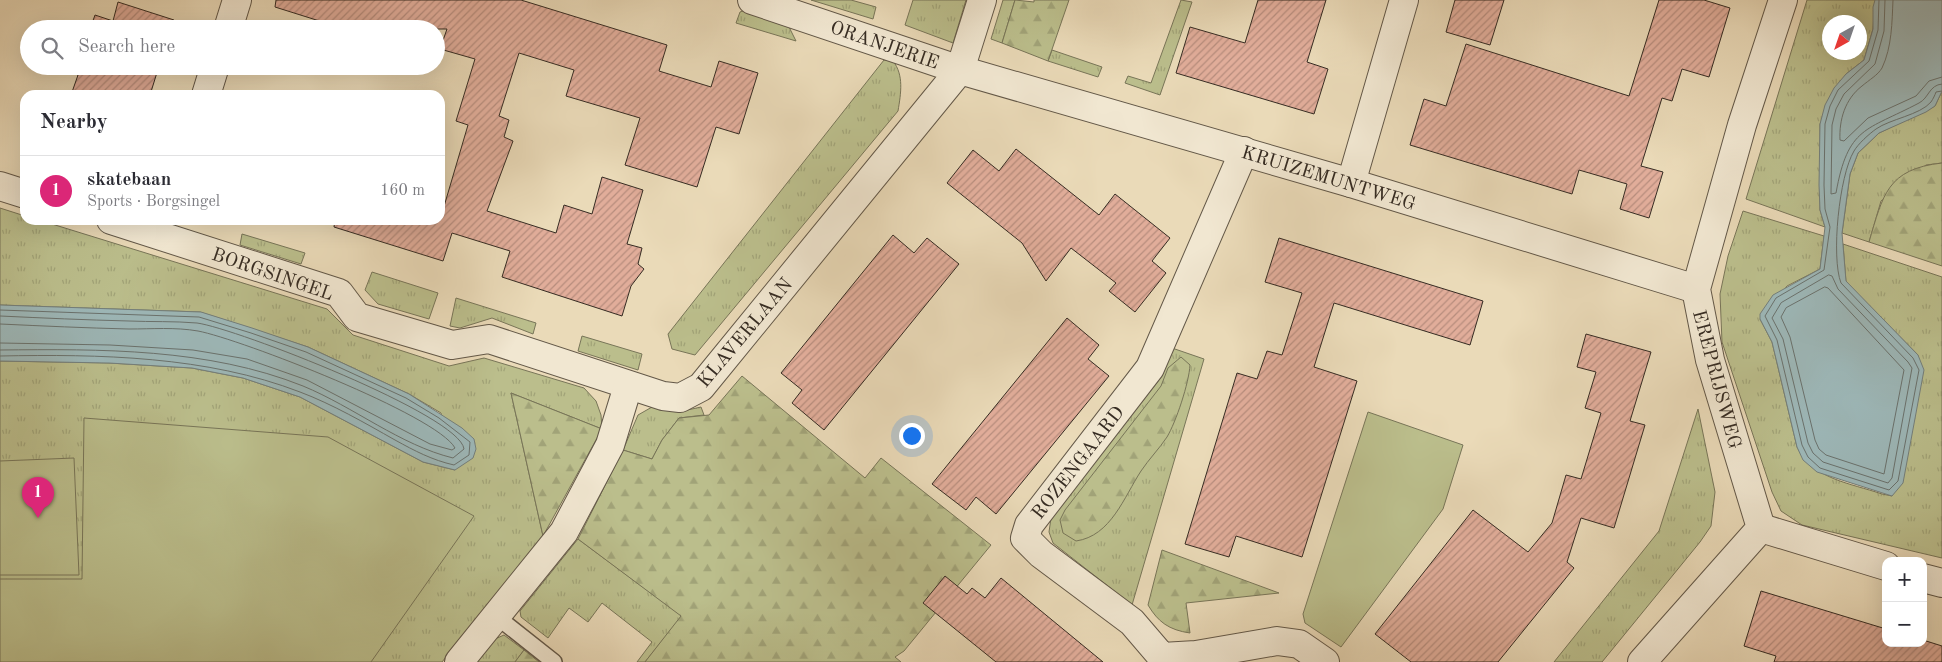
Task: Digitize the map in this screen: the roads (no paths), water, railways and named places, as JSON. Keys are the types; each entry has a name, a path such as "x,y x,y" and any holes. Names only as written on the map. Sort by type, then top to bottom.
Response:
{"street":[{"path":"231,20 237,0"},
{"name":"ORANJERIE","path":"752,0 960,70"},
{"name":"KLAVERLAAN","path":"628,386 663,396 680,398 700,387 960,70 982,0"},
{"path":"1351,182 1404,0"},
{"name":"EREPRIJSWEG","path":"1761,528 1710,360 1696,289 1740,134 1783,0"},
{"name":"KRUIZEMUNTWEG","path":"960,70 1351,182 1696,289"},
{"path":"208,90 212,75"},
{"name":"ROZENGAARD","path":"1244,151 1150,368 1029,525 1025,538 1041,554 1132,622 1162,657 1196,655 1277,641 1299,644 1325,662"},
{"path":"0,186 20,192"},
{"name":"BORGSINGEL","path":"148,225 163,227 339,293 357,317 452,345 489,339 628,386"},
{"path":"459,662 564,532 610,445 628,386"},
{"path":"1642,662 1761,528 1882,565"},
{"path":"1927,579 1942,584"}],"lane":[{"path":"496,616 554,662"}],"water":[{"path":"1875,0 1942,0 1942,91 1935,106 1879,133 1858,153 1850,174 1842,233 1846,281 1918,355 1924,370 1903,483 1892,496 1817,472 1803,460 1797,447 1772,342 1760,319 1760,314 1773,295 1820,269 1825,227 1820,210 1820,124 1825,105 1834,88 1846,74 1864,60 1867,60 1867,50 1873,29 1873,7"},
{"path":"0,305 201,312 308,347 409,394 462,428 474,439 476,449 473,458 455,470 423,462 300,397 243,378 192,368 109,363 0,361"}],"place":[{"name":"skatebaan","path":"38,518"}]}
